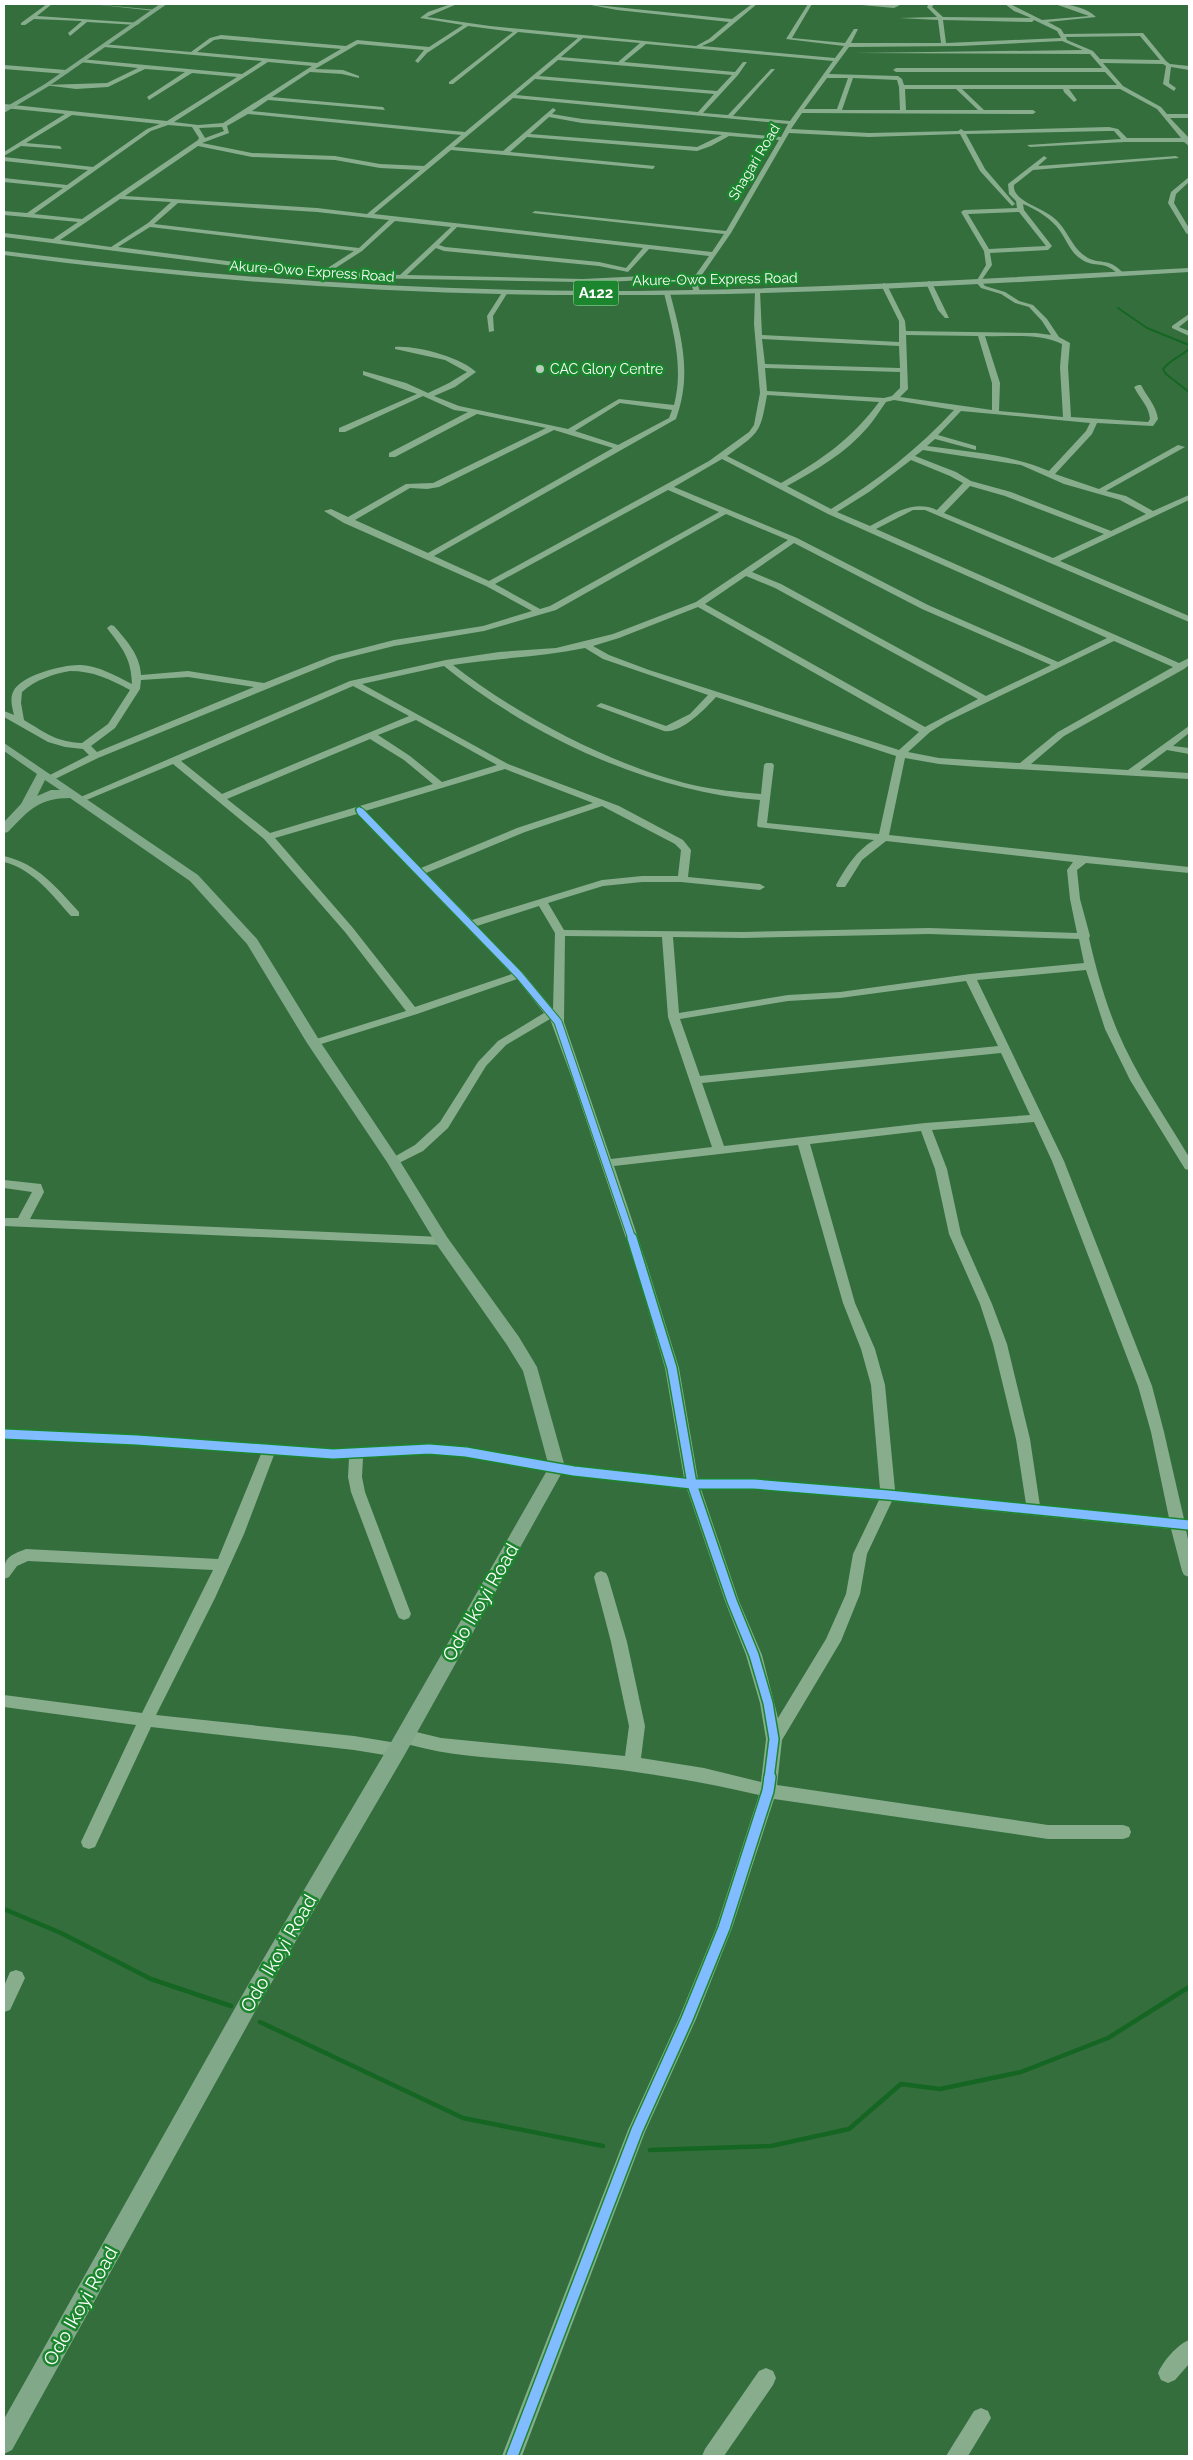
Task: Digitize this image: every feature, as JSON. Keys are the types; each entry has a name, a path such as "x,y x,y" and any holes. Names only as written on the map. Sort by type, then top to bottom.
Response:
{"highway":[{"name":"Akure-Owo Express Road","path":"4,252 177,274 366,287 505,292 667,293 757,291 1189,270"}],"main road":[{"path":"4,111 7,106 47,85 82,62 164,4"},
{"path":"4,746 173,862 206,890 252,942 314,1043 393,1161 442,1241 513,1341 531,1371 557,1467"},
{"path":"5,825 26,806 47,776"},
{"path":"26,806 51,794 77,796"},
{"name":"Odo Ikoyi Road","path":"4,2442 255,1992 401,1743 557,1467"}],"street":[{"path":"23,24 50,4"},
{"path":"94,4 155,10"},
{"path":"455,4 430,13 423,18 467,25 835,60"},
{"path":"594,4 733,21"},
{"path":"696,46 711,40 755,4"},
{"path":"810,4 806,13 788,37 847,45 1007,42 1141,34 1166,64 1166,84 1174,89"},
{"path":"853,4 894,7 900,4"},
{"path":"924,4 931,4 928,7 939,16 938,19 944,44"},
{"path":"1000,4 1012,4"},
{"path":"1007,4 1059,30 1063,38 1091,52 1121,86 1159,108 1164,116 1188,141"},
{"path":"902,18 1040,21 1093,17 1092,14 1058,4"},
{"path":"862,12 866,5"},
{"path":"33,17 137,22"},
{"path":"70,34 86,20"},
{"path":"994,20 996,28"},
{"path":"418,62 430,49 467,25"},
{"path":"451,84 518,30"},
{"name":"Shagari Road","path":"695,280 728,233 792,123 856,30"},
{"path":"1002,35 1007,42"},
{"path":"368,216 513,96 582,36"},
{"path":"192,53 217,37 346,48"},
{"path":"7,106 196,126 224,125 247,112 317,65 346,48 362,42 430,49"},
{"path":"619,64 645,42"},
{"path":"104,45 317,65"},
{"path":"840,53 893,55 1091,52"},
{"path":"893,55 902,87 903,111"},
{"path":"556,58 736,74"},
{"path":"28,215 149,130 168,123 268,60"},
{"path":"1099,61 1166,64 1189,68"},
{"path":"82,62 243,76"},
{"path":"700,113 746,63"},
{"path":"4,67 66,72"},
{"path":"47,85 74,87 108,85 144,67"},
{"path":"11,74 19,68"},
{"path":"309,70 343,72 357,77"},
{"path":"730,116 773,70"},
{"path":"896,70 1106,70"},
{"path":"994,70 999,87"},
{"path":"149,98 191,71"},
{"path":"825,76 898,78"},
{"path":"534,77 719,93"},
{"path":"839,111 851,77"},
{"path":"902,87 1121,86"},
{"path":"957,87 982,111"},
{"path":"1066,87 1066,91 1074,100"},
{"path":"513,96 792,123"},
{"path":"266,98 383,108"},
{"path":"505,153 564,101"},
{"path":"801,111 1033,112"},
{"path":"247,112 466,134"},
{"path":"4,154 71,113"},
{"path":"1164,116 1189,116"},
{"path":"545,117 782,139"},
{"path":"56,240 200,143 228,132 224,125"},
{"path":"196,126 202,138 200,143"},
{"path":"787,131 855,135 1109,129 1116,130 1125,140"},
{"path":"961,131 982,170 991,182 1007,196 1049,246 1048,248 987,251"},
{"path":"702,148 728,134"},
{"path":"526,136 702,148 711,154"},
{"path":"1030,145 1125,140 1188,141"},
{"path":"200,143 252,155 335,158 380,166 425,168"},
{"path":"18,144 60,148"},
{"path":"449,148 653,167"},
{"path":"1018,210 1019,202 1009,186 1044,158"},
{"path":"1031,168 1176,158"},
{"path":"4,159 94,169"},
{"path":"1189,179 1173,193 1171,203 1189,233"},
{"path":"4,180 67,187"},
{"path":"119,197 278,206 713,254"},
{"path":"113,248 148,225 177,200"},
{"path":"1019,202 1035,207 1058,224 1071,246 1083,259 1111,263 1121,274"},
{"path":"1018,210 964,212 987,251 989,266 978,281 983,287 1034,308 1045,320 1056,338"},
{"path":"4,212 82,221"},
{"path":"535,213 728,233"},
{"path":"324,272 334,268 360,250 393,218"},
{"path":"148,225 360,250"},
{"path":"400,278 455,226"},
{"path":"4,235 324,272 400,278 569,279 583,281 628,274 646,247"},
{"path":"434,245 444,249 580,264 599,264 628,274 695,280 697,292"},
{"path":"427,252 444,249"},
{"path":"177,256 174,261 177,274"},
{"path":"569,279 580,264"},
{"path":"583,281 594,293"},
{"path":"929,283 941,310 947,317"},
{"path":"884,285 901,316 905,370 904,389 894,398"},
{"path":"489,584 724,457 752,434 758,425 764,393 758,337 757,291"},
{"path":"491,331 490,316 505,292"},
{"path":"427,557 672,419 677,408 682,367 679,341 667,293"},
{"path":"1189,316 1174,327 1189,334"},
{"path":"901,333 981,336 1026,335 1056,338 1066,343 1064,367 1066,419"},
{"path":"981,336 996,383 998,402 996,412"},
{"path":"758,337 903,344"},
{"path":"342,430 425,395 472,372 464,366 449,361 397,348"},
{"path":"760,366 905,370"},
{"path":"366,373 445,404 475,412 553,427 619,448"},
{"path":"764,393 884,400 894,398 959,408 1094,422 1143,425 1153,422 1153,408 1143,398 1138,388"},
{"path":"904,389 913,398 922,402"},
{"path":"781,486 817,466 845,444 866,425 884,400"},
{"path":"570,432 619,401 677,408"},
{"path":"831,512 870,490 921,447 959,408"},
{"path":"392,455 475,412"},
{"path":"1051,473 1089,432 1094,422"},
{"path":"347,520 409,486 427,487 436,485 553,427"},
{"path":"932,436 1051,473 1067,482 1123,498 1152,514"},
{"path":"921,447 1005,458"},
{"path":"1100,491 1181,447"},
{"path":"724,457 831,512 1180,667"},
{"path":"910,457 954,474 968,483 1008,494 1112,534"},
{"path":"938,514 968,483"},
{"path":"667,487 794,540 925,607 1058,665"},
{"path":"1054,561 1189,497"},
{"path":"870,528 912,508 926,508 1189,619"},
{"path":"328,511 489,584 531,606 540,613"},
{"path":"47,776 264,686 365,650 484,628 553,608 724,512"},
{"path":"77,796 174,760 353,683 446,663 499,655 550,652 586,645 698,604 794,540"},
{"path":"747,573 778,586 923,663 985,699"},
{"path":"698,604 925,731"},
{"path":"86,746 91,738 112,726 135,689 138,678 128,648 111,628"},
{"path":"841,885 854,861 865,849 883,838 900,754 925,731 985,699 1113,638"},
{"path":"586,645 621,663 900,754 939,761 1189,776"},
{"path":"1023,766 1061,734 1189,661"},
{"path":"446,663 516,714 626,768 690,788 735,796 765,797"},
{"path":"20,718 16,703 18,691 28,682 64,668 90,668 135,689"},
{"path":"138,678 188,674 264,686"},
{"path":"353,683 505,766 544,779 631,816 684,846 687,864 683,880"},
{"path":"601,706 667,729 693,716 716,693"},
{"path":"4,714 20,718 50,740 66,745 86,746 95,756"},
{"path":"221,798 416,716"},
{"path":"1130,773 1189,729"},
{"path":"371,735 407,758 440,785"},
{"path":"1164,747 1189,751"},
{"path":"174,760 268,838 349,930 413,1012"},
{"path":"769,765 762,825 1189,870"},
{"path":"268,838 505,766"},
{"path":"419,872 521,830 600,803"},
{"path":"360,810 519,975 554,1018 607,1163 672,1368 692,1484 732,1601 754,1655 768,1703 774,1739 768,1792 724,1928 687,2019 636,2130 516,2455"},
{"path":"4,859 21,862 32,869 75,914"},
{"path":"1084,860 1075,865 1072,874 1090,966 1111,1029 1136,1080 1189,1166"},
{"path":"470,924 602,883 619,880 660,877 760,887"},
{"path":"542,902 560,933 554,1018"},
{"path":"560,933 667,935 929,931 1085,936"},
{"path":"667,935 674,1017 719,1150"},
{"path":"674,1017 768,1001 840,995 970,976 1090,966"},
{"path":"314,1043 413,1012 519,975"},
{"path":"970,976 1039,1118 1070,1188 1145,1386 1183,1525 1189,1572"},
{"path":"393,1161 419,1148 444,1125 482,1064 502,1043 554,1018"},
{"path":"694,1080 1005,1049"},
{"path":"607,1163 925,1127 1039,1118"},
{"path":"925,1127 942,1169 955,1234 986,1304 1000,1344 1023,1439 1034,1511"},
{"path":"774,1739 833,1641 853,1594 860,1554 888,1495 878,1385 868,1348 849,1303 803,1141"},
{"path":"4,1184 37,1187 38,1192 22,1222"},
{"path":"4,1222 442,1241"},
{"path":"4,1434 137,1440 333,1454 429,1449 466,1452 557,1467 574,1472 692,1484 754,1484 888,1495 1183,1525"},
{"path":"89,1842 146,1720 223,1565 270,1450"},
{"path":"356,1453 355,1477 358,1492 404,1614"},
{"path":"4,1573 12,1562 26,1555 223,1565"},
{"path":"601,1577 619,1642 637,1726 632,1763"},
{"path":"4,1701 146,1720 354,1743 441,1745 632,1763 704,1775 768,1792 1048,1832 1123,1832"},
{"path":"4,2004 16,1978"},
{"path":"1168,2373 1189,2350"},
{"path":"712,2456 766,2378"},
{"path":"956,2456 981,2418"}],"waterway":[{"path":"1118,308 1147,328 1189,345"},
{"path":"1189,349 1169,362 1163,369 1166,374 1189,392"},
{"path":"4,1909 61,1933 151,1979 231,2006"},
{"path":"650,2150 771,2146 849,2129 901,2084 940,2089 1021,2072 1108,2038 1189,1987"},
{"path":"260,2022 463,2118 603,2146"}],"cycle path":[{"path":"359,810 519,975 558,1022 641,1265 672,1368 692,1484 732,1601 754,1655 768,1703 774,1739 768,1791 724,1928 687,2019 637,2130 512,2456"},
{"path":"4,1434 137,1440 333,1454 429,1449 466,1452 574,1471 692,1484 754,1484 888,1495 1102,1518 1189,1525"}],"place":[{"name":"CAC Glory Centre","path":"540,369"}]}
